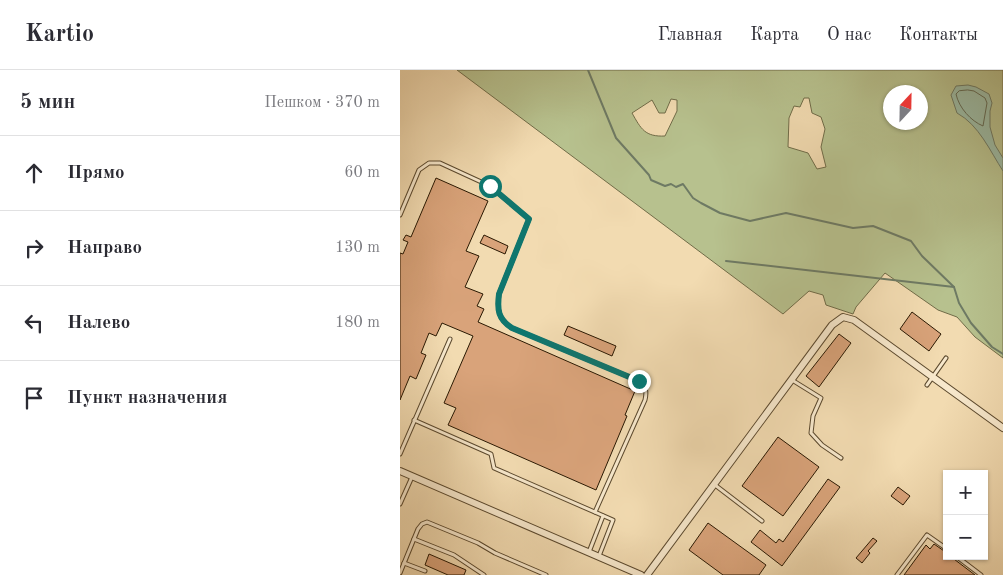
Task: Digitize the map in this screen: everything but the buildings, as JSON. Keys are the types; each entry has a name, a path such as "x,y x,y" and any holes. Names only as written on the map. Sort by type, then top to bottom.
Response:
{"street":[{"path":"647,575 832,326 843,317 854,320 1003,428"},
{"path":"400,471 642,575"}],"lane":[{"path":"400,215 420,170 429,162 440,163 490,186 529,219 499,294 497,304 499,315 503,322 512,328 639,381 645,386 647,393 645,400 595,512"},
{"path":"400,454 402,444 450,339"},
{"path":"926,385 946,358"},
{"path":"792,379 821,398 814,416 811,433 822,445 841,458"},
{"path":"414,420 491,454 494,468 613,520 598,556"},
{"path":"400,504 412,476"},
{"path":"714,485 762,521"},
{"path":"589,552 603,516"},
{"path":"400,573 414,539 422,524 427,522 546,575"},
{"path":"897,575 928,535 943,546"},
{"path":"414,539 454,555 484,575"},
{"path":"961,560 981,575"},
{"path":"404,562 425,571"}],"shaded area":[{"path":"457,70 1003,70 1003,358 975,337 957,317 938,310 885,273 856,307 853,314 826,305 823,295 809,291 783,314","holes":["804,98 809,98 812,113 821,117 825,129 821,147 826,167 817,169 808,153 788,147 789,118 794,106 800,107","671,99 677,100 677,111 665,136 653,135 644,131 632,113 652,100 659,113 665,113"]}],"water":[{"path":"968,85 989,94 992,103 990,127 995,145 1003,158 1003,171 978,131 957,113 951,95 956,86"}],"waterway":[{"path":"588,70 616,138 649,175 651,180 665,186 671,184 676,187 683,184 693,198 701,203 720,213 750,221 786,213 853,228 873,226 911,241 922,256 954,287 959,303 971,323 992,347 1003,354"},
{"path":"726,261 954,287"}],"route":[{"path":"490,186 529,219 499,294 497,304 499,315 503,322 512,328 639,381"}]}
